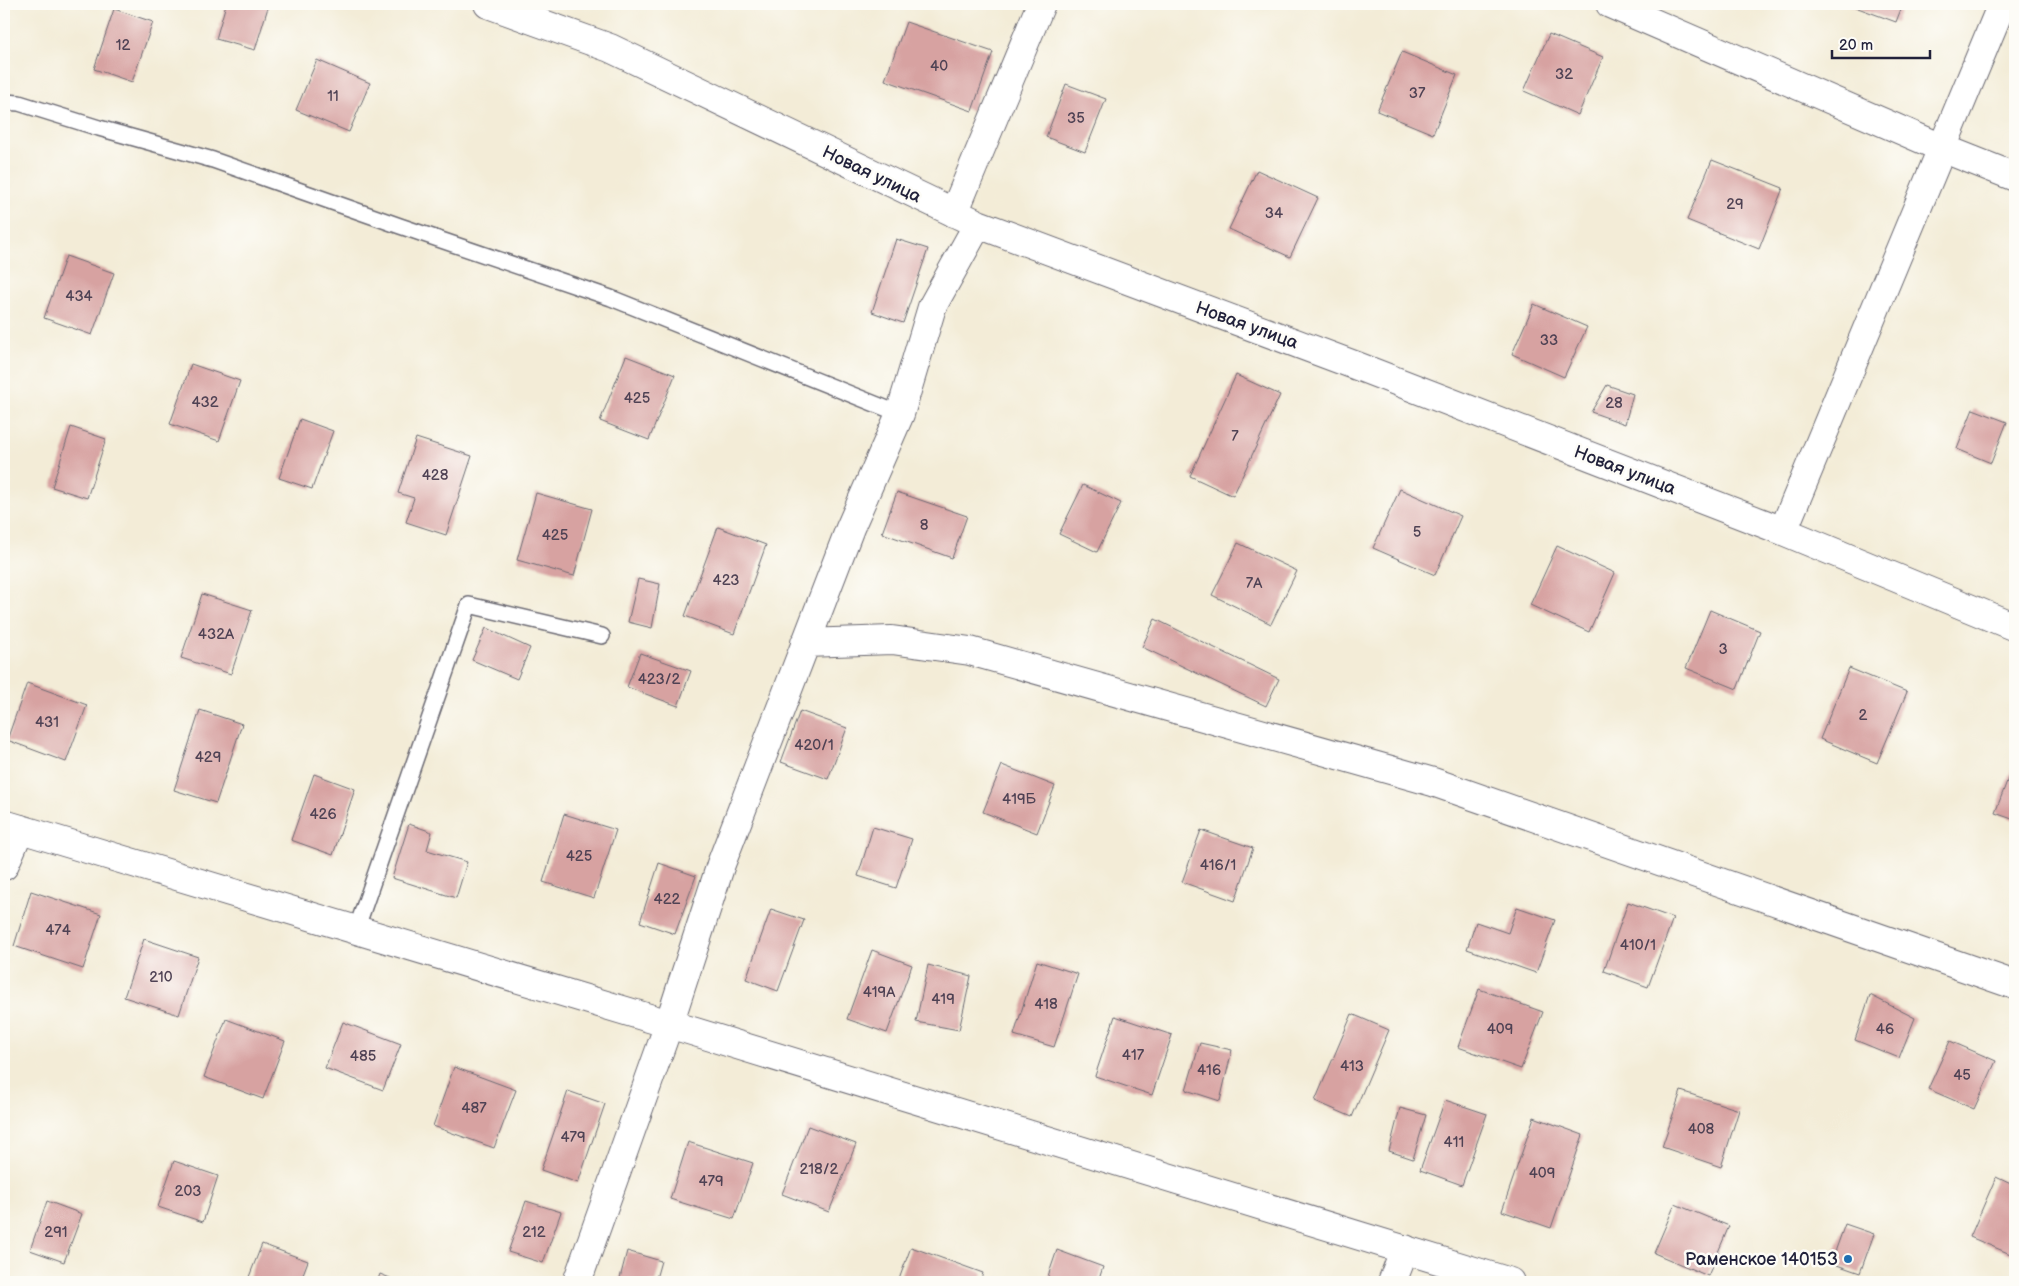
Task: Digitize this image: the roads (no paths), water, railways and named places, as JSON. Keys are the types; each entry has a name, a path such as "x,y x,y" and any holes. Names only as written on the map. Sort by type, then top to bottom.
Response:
{"street":[{"name":"Новая улица","path":"488,4 610,48 966,219 1357,366 1783,531 2015,627"},
{"path":"577,1282 669,1024 721,864 850,528 900,414 932,307 966,219 1041,4"},
{"path":"1610,4 1942,148 2015,177"},
{"path":"1783,531 2002,4"},
{"path":"805,643 892,640 970,651 1385,768 1433,782 2015,985"},
{"path":"4,866 12,827 669,1024 1510,1282"},
{"path":"1392,1282 1405,1249"}],"lane":[{"path":"4,102 19,103 213,160 611,298 900,414"},
{"path":"356,930 469,605 602,636"}],"place":[{"name":"Раменское 140153","path":"1848,1259"}]}
